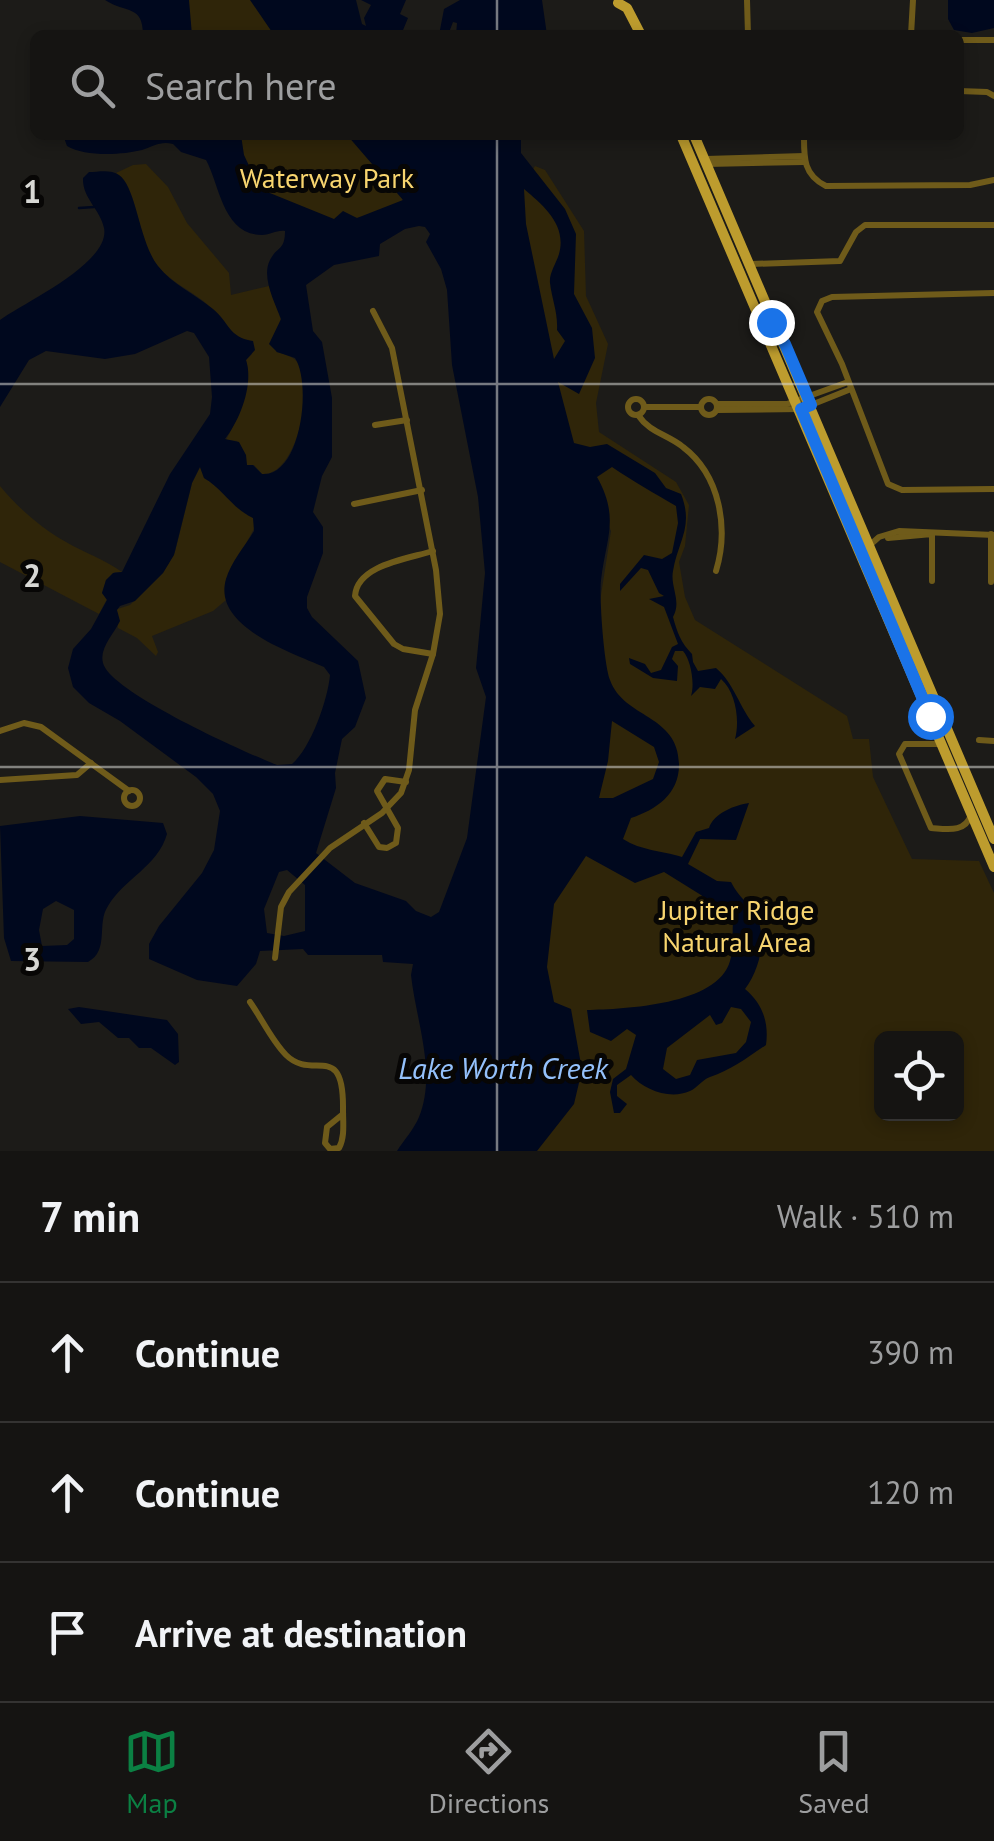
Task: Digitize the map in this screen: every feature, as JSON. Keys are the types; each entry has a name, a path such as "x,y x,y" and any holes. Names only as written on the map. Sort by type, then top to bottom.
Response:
{"main road":[{"path":"621,1 637,30"},
{"path":"685,140 994,839"},
{"path":"686,140 717,201 725,203"},
{"path":"696,140 785,344 804,404"},
{"path":"738,263 749,272 785,344"},
{"path":"864,547 994,868"}],"street":[{"path":"748,0 748,30"},
{"path":"911,30 914,0"},
{"path":"964,40 994,40"},
{"path":"964,91 994,96"},
{"path":"804,140 804,159 812,176 826,186 970,185 994,180"},
{"path":"706,161 804,159"},
{"path":"751,264 840,261 864,225 994,225"},
{"path":"994,292 827,298 819,306 818,316 893,488 994,489"},
{"path":"275,958 284,901 330,848 387,808 401,793 406,782 415,710 433,654 440,603 422,490 392,348 373,311"},
{"path":"701,407 707,399 717,407 804,404 850,386"},
{"path":"644,407 640,400 629,402 628,411 638,415 650,430 682,446 710,476 720,505 716,570"},
{"path":"644,407 701,407"},
{"path":"638,415 644,407"},
{"path":"701,407 708,416 717,407"},
{"path":"375,425 407,420"},
{"path":"354,504 422,490"},
{"path":"864,547 904,531"},
{"path":"864,547 889,533 932,534"},
{"path":"932,534 932,581"},
{"path":"888,538 992,534 991,582"},
{"path":"432,551 365,574 356,584 355,596 394,644 433,654"},
{"path":"0,730 32,724 129,791"},
{"path":"979,740 994,741"},
{"path":"942,745 905,744 898,754 931,828 960,828 971,814"},
{"path":"0,780 77,776 91,763"},
{"path":"364,823 379,847 392,846 399,836 377,791 380,784 392,778 406,782"},
{"path":"250,1002 288,1058 327,1065 339,1074 343,1088 343,1114 343,1142 337,1149 328,1148 328,1124 343,1114"}],"green space":[{"path":"178,0 256,0 275,30 187,30"},
{"name":"Waterway Park","path":"234,140 361,140 403,186 402,208 376,216 323,221 253,188"},
{"path":"146,164 168,187 187,223 229,273 231,295 269,286 281,320 276,352 298,363 304,391 293,447 274,471 262,474 254,465 247,465 237,441 226,440 246,392 246,360 252,354 249,340 233,334 208,305 165,274 151,257 129,189 116,173"},
{"name":"Jupiter Ridge Natural Area","path":"535,166 545,170 584,231 586,296 608,344 596,403 599,432 676,482 689,505 685,546 679,562 685,597 695,620 847,716 853,739 869,739 873,777 912,859 979,861 994,893 994,1151 514,1151 611,531 566,435 528,266 522,189"},
{"path":"200,467 204,478 253,518 255,527 226,580 226,600 213,611 152,636 156,656 137,638 118,628 114,610 130,605 163,573 175,552 192,483"},
{"path":"0,486 48,530 122,572 115,572 106,580 102,593 107,599 99,614 0,562"}],"water":[{"path":"105,0 189,0 192,30 142,30 137,14"},
{"path":"250,0 356,0 362,24 366,26 364,18 371,5 361,0 406,0 400,14 408,18 403,30 271,30"},
{"path":"460,0 542,0 546,30 456,30 457,23 453,22 450,30 440,30 444,9"},
{"path":"948,0 994,0 994,28 972,33 954,30 948,19"},
{"name":"Lake Worth Creek","path":"65,140 242,140 244,155 260,189 334,219 343,211 357,218 403,200 351,140 521,140 521,153 565,209 576,234 574,294 592,328 595,358 579,394 558,382 574,443 590,447 607,444 655,473 666,488 681,494 686,516 673,571 676,628 698,671 716,668 755,726 735,739 736,707 721,679 715,689 700,687 691,696 691,672 683,651 675,651 672,659 678,666 677,681 653,678 630,664 629,658 645,664 651,673 661,670 672,647 678,644 664,607 649,599 664,596 648,570 641,568 620,591 620,584 644,555 662,559 672,553 678,523 676,506 612,467 597,477 610,517 601,580 608,672 617,693 670,736 677,748 679,765 670,792 657,805 631,818 623,839 682,857 696,832 709,828 726,811 749,803 736,840 700,839 688,864 717,881 731,882 759,922 760,952 745,989 763,1014 766,1045 682,1094 658,1092 631,1075 617,1085 617,1096 627,1104 620,1113 614,1113 610,1092 613,1079 626,1069 636,1035 627,1029 611,1041 590,1032 587,1010 668,1002 708,987 722,976 730,961 733,921 664,872 635,883 586,856 554,904 547,967 554,1002 571,1009 582,1070 574,1104 537,1151 397,1151 419,1117 426,1083 411,975 413,964 383,962 382,955 308,955 303,949 260,951 256,964 237,986 197,980 149,959 149,944 159,926 202,873 214,850 220,811 213,794 196,777 89,703 73,687 68,668 73,649 91,629 107,600 102,593 106,580 113,573 122,572 170,474 210,414 209,357 194,333 187,331 135,354 105,359 46,351 29,360 0,407 0,320 63,281 94,255 104,228 85,192 83,178 89,172 112,172 130,190 146,243 158,266 213,309 234,333 253,341 255,350 246,360 244,401 225,439 239,442 247,465 253,465 262,474 275,471 294,445 300,427 302,388 295,358 277,352 269,344 281,319 267,274 285,231 262,235 239,227 225,207 206,160 181,152 173,144 114,154 84,152 67,146","holes":["524,189 546,209 560,234 559,254 550,283 557,330 565,341 554,359 526,224","425,227 430,234 426,242 447,290 452,365 478,497 485,573 476,668 486,697 467,838 439,912 431,917 416,911 406,901 355,883 316,853 336,788 342,739 355,727 366,698 358,661 307,608 307,597 323,553 323,527 313,512 322,476 332,457 332,398 322,342 313,331 306,285 334,265 379,256 380,244 405,229","200,467 204,478 253,518 254,531 226,579 225,596 231,611 257,635 324,667 330,675 317,722 306,747 292,764 277,765 181,720 129,689 103,663 105,647 120,621 117,610 135,601 163,573 174,555 192,483","612,721 654,747 659,762 653,779 613,798 599,798","287,870 305,885 305,931 284,936 267,933 264,909 279,872","731,1007 741,1009 751,1022 746,1042 736,1053 697,1060 690,1075 676,1079 663,1069 667,1048 710,1015 716,1025 722,1023"]},
{"path":"80,816 163,823 167,834 149,864 108,906 95,957 88,962 11,961 4,938 0,826","holes":["56,901 74,910 74,939 67,945 42,946 39,930 43,909"]},
{"path":"79,1007 167,1020 178,1034 179,1062 175,1065 151,1048 139,1048 129,1038 118,1038 99,1022 81,1024 68,1009"}],"waterway":[{"path":"79,208 94,207"}],"route":[{"path":"771,322 785,344 811,405 801,409 930,716"}]}
